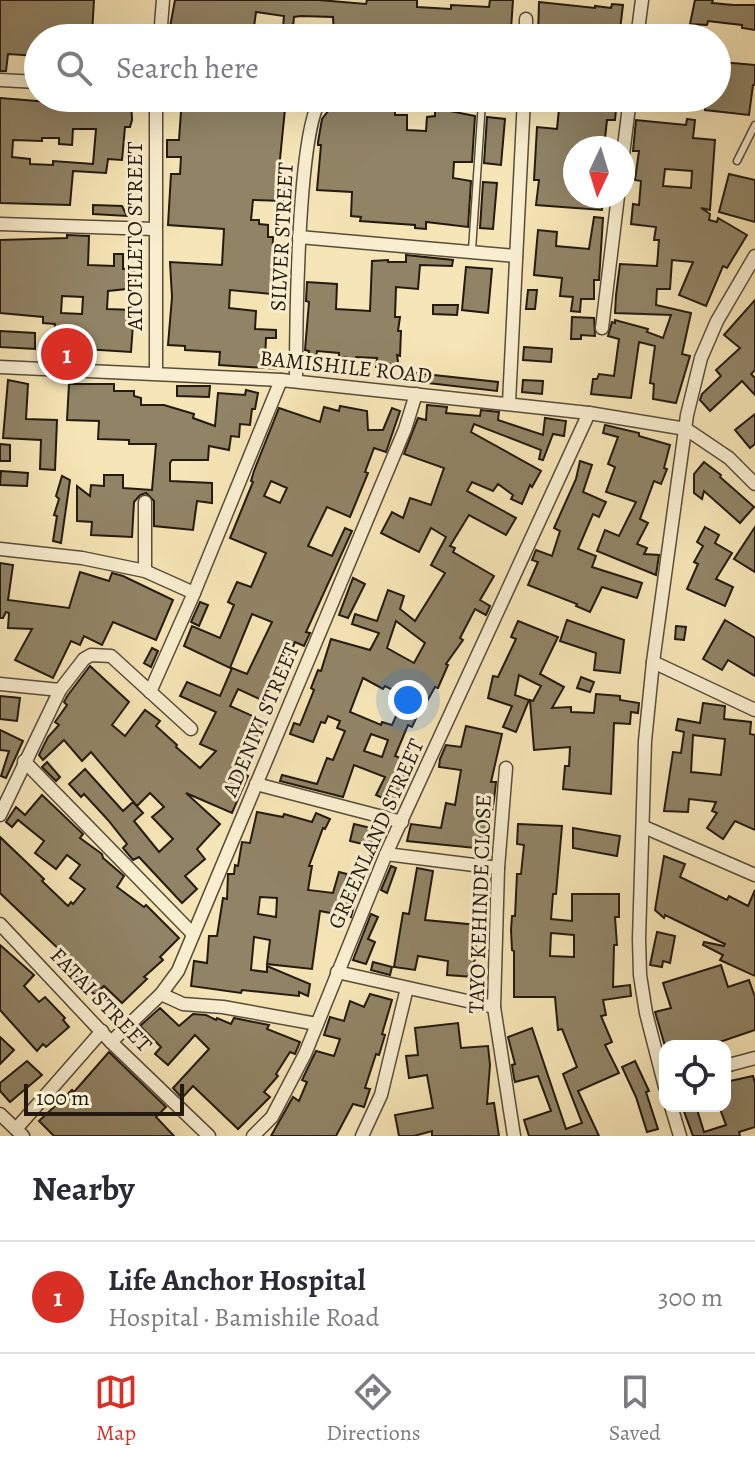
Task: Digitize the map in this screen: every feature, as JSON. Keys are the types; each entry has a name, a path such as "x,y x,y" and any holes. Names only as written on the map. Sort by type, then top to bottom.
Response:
{"street":[{"path":"161,24 163,0"},
{"path":"639,24 642,0"},
{"path":"526,19 526,24"},
{"path":"0,80 24,81"},
{"name":"ATOTILETO STREET","path":"156,112 156,373"},
{"name":"SILVER STREET","path":"296,381 299,237 309,127 313,112"},
{"path":"509,403 523,112"},
{"path":"625,136 628,112"},
{"path":"602,328 617,208"},
{"path":"0,224 154,229"},
{"path":"299,237 516,256"},
{"path":"659,1058 640,975 639,901 645,741 653,662 686,429 701,358 717,321 749,280 755,256"},
{"name":"BAMISHILE ROAD","path":"0,367 296,381 509,403 686,429"},
{"path":"150,692 281,380"},
{"name":"ADENIYI STREET","path":"111,1042 161,994 178,971 405,429 416,394"},
{"name":"GREENLAND STREET","path":"253,1136 272,1117 305,1054 386,854 589,413"},
{"path":"686,429 729,458 755,484"},
{"path":"145,502 145,571"},
{"path":"0,549 82,558 145,571 194,593"},
{"path":"1,811 60,690 84,659 99,654 111,656 191,729"},
{"path":"653,662 755,710"},
{"path":"0,684 60,690"},
{"path":"24,761 193,934"},
{"name":"TAYO KEHINDE CLOSE","path":"506,768 498,868 494,1007 514,1136"},
{"path":"256,784 402,822"},
{"path":"644,827 755,875"},
{"path":"386,854 498,868"},
{"name":"FATAI STREET","path":"0,924 111,1042 209,1136"},
{"path":"337,972 494,1007"},
{"path":"362,1136 381,1095 407,988"},
{"path":"161,994 183,1004 223,1007 317,1024"},
{"path":"0,1114 20,1132 102,1031"},
{"path":"731,1064 755,1058"},
{"path":"673,1112 680,1136"}],"lane":[{"path":"472,250 481,112"},
{"path":"737,161 755,125"}],"building":[{"path":"0,0 94,0 93,24 24,24 24,55 8,54 6,71 0,71"},
{"path":"175,0 319,0 366,4 367,0 417,0 417,7 451,9 451,5 489,7 490,0 513,0 511,24 333,24 333,17 301,16 294,17 293,24 283,24 284,16 256,12 254,24 171,24"},
{"path":"695,0 755,5 755,30 742,28 742,25 708,21 707,24 690,24"},
{"path":"539,2 595,8 623,5 621,24 538,24"},
{"path":"731,63 755,65 749,115 723,112 731,112"},
{"path":"0,98 24,100 24,112 132,112 130,127 125,127 122,160 108,159 106,173 73,171 70,205 0,203","holes":["73,129 96,129 93,164 53,161 53,165 30,164 30,159 12,157 13,140 59,138 59,144 72,145"]},
{"path":"181,112 285,112 278,179 284,179 283,201 253,200 251,220 268,225 268,237 273,237 271,294 230,290 229,308 256,311 255,329 276,330 276,338 266,338 265,360 282,361 281,369 219,365 220,352 185,350 185,346 168,345 172,297 170,262 222,265 224,229 168,225 171,174 180,174 181,157 167,157 167,140 179,140"},
{"path":"327,112 395,112 395,115 407,115 407,130 426,131 427,117 435,116 435,112 475,116 472,162 454,162 453,178 471,181 468,227 426,222 426,229 415,228 415,225 360,221 361,217 351,216 352,192 317,190 322,119"},
{"path":"559,112 616,112 615,120 607,120 605,136 563,136 563,207 536,205 539,180 534,180 537,127 557,129"},
{"path":"487,117 505,119 501,165 484,163"},
{"path":"687,119 695,120 693,138 715,140 710,210 701,208 710,214 709,220 717,222 718,218 747,235 727,268 723,266 706,306 679,295 693,262 672,260 670,289 657,289 656,305 691,313 682,354 690,356 676,403 653,399 654,384 650,383 655,346 639,342 631,398 591,394 593,379 597,379 599,374 614,376 619,339 608,336 612,322 615,323 615,320 648,329 647,332 663,338 671,315 615,313 620,264 657,266 659,240 654,240 656,227 631,224 633,208 639,205 641,181 635,180 639,151 635,151 636,120 686,125","holes":["665,169 692,171 691,188 663,186"]},
{"path":"729,174 755,180 755,222 719,212"},
{"path":"483,182 497,183 493,229 480,228"},
{"path":"93,205 122,206 127,216 93,214"},
{"path":"594,217 603,218 599,280 594,280 594,299 581,299 580,312 571,311 573,297 560,296 562,278 534,275 538,230 557,232 556,246 589,249"},
{"path":"67,235 89,236 88,265 114,266 114,254 123,254 123,269 134,268 136,288 108,291 107,309 134,310 131,352 53,347 55,324 43,323 43,317 0,313 0,240 67,238","holes":["62,296 83,297 82,314 61,313"]},
{"path":"406,255 453,260 452,266 420,265 418,289 396,287 395,317 400,317 398,331 401,331 400,356 397,355 399,368 376,367 377,358 356,357 355,362 339,357 339,353 317,351 315,370 308,370 309,351 305,350 309,302 306,301 307,282 337,284 336,309 370,311 372,261 406,262"},
{"path":"466,267 492,269 488,313 462,310"},
{"path":"528,290 537,290 535,309 526,309"},
{"path":"755,300 755,370 751,374 755,378 755,395 742,381 710,411 700,400 702,394 721,376 716,370 740,348 724,335"},
{"path":"433,305 458,305 457,315 433,314"},
{"path":"572,317 594,318 595,336 581,335 581,339 571,339"},
{"path":"0,331 35,333 35,349 0,347"},
{"path":"524,347 552,349 551,362 523,360"},
{"path":"415,373 498,382 497,391 419,382 415,381"},
{"path":"8,380 28,384 26,419 57,420 55,470 40,469 41,440 3,438"},
{"path":"523,380 543,381 542,394 522,392"},
{"path":"69,384 114,384 114,391 134,391 134,396 141,398 141,405 164,405 194,414 193,418 215,426 218,393 245,395 246,390 258,393 250,425 240,424 239,437 231,436 229,450 209,446 208,460 172,460 170,463 170,481 212,483 212,503 197,501 193,530 154,526 154,501 146,493 134,502 132,537 91,535 92,522 77,521 77,486 90,496 91,485 104,486 104,475 123,475 123,488 152,490 156,444 98,439 99,421 67,420"},
{"path":"177,386 210,386 209,397 177,396"},
{"path":"427,405 447,407 446,413 480,416 481,410 499,412 498,420 543,435 545,418 566,421 564,436 553,434 543,460 539,459 541,450 474,424 471,432 541,471 532,487 530,485 522,504 511,499 513,495 498,484 493,491 472,482 467,491 516,518 506,535 469,515 450,546 455,548 453,552 494,576 480,600 490,606 486,615 475,609 460,638 463,640 446,664 438,688 435,687 423,704 412,727 408,725 395,756 414,763 395,804 376,795 385,777 354,765 343,797 280,781 282,775 317,784 327,758 333,760 345,731 337,728 340,721 328,716 325,723 321,722 313,742 290,734 294,723 300,725 331,639 370,650 379,633 352,624 355,614 377,621 388,590 404,596 400,609 415,621 445,573 431,565 446,537 431,528 419,552 381,533 392,512 403,518 410,498 431,505 444,468 404,454 418,418 426,420","holes":["396,621 425,643 414,663 387,648","363,678 405,696 392,725 382,722 381,725 350,712","371,734 388,740 382,757 364,751"]},
{"path":"340,406 367,411 368,430 383,430 392,408 400,411 386,452 374,448 365,472 368,473 350,517 327,507 308,546 332,556 345,528 352,531 306,632 310,633 304,646 295,642 266,702 238,689 230,706 264,721 262,724 265,725 232,813 186,793 220,824 197,849 205,859 185,876 197,889 182,903 139,857 133,860 123,848 127,844 108,820 84,794 81,797 69,784 85,769 123,811 133,802 143,813 134,821 159,852 173,839 152,817 164,807 150,793 137,806 91,752 82,761 64,740 43,760 39,755 48,737 59,725 55,722 67,705 64,702 68,695 90,666 129,702 112,725 125,736 145,710 160,721 156,726 200,768 216,751 200,744 216,712 180,696 187,682 220,696 232,668 247,674 272,622 252,614 230,668 184,646 192,626 220,638 234,605 228,602 237,582 251,587 266,553 230,538 279,408 320,422 324,407 339,411","holes":["271,481 287,488 280,503 264,496"]},
{"path":"755,414 755,444 750,448 735,430"},
{"path":"605,425 670,445 664,468 667,469 661,484 654,481 640,519 648,523 637,544 647,548 644,554 659,555 656,575 597,551 605,530 619,536 636,502 606,492 615,467 608,464 618,437 603,433"},
{"path":"0,444 10,445 10,461 0,461"},
{"path":"580,461 592,465 583,492 606,502 599,517 593,514 578,549 596,556 592,567 642,583 637,598 602,587 590,612 528,585 538,562 532,560 536,550 552,556 560,531 554,528 576,479"},
{"path":"704,462 754,507 740,523 704,491 702,499 694,493 694,474"},
{"path":"1,471 28,473 27,486 0,485"},
{"path":"62,476 70,480 61,543 53,541 57,516 54,515 59,499 56,496"},
{"path":"705,527 719,535 715,543 732,553 716,579 733,587 725,606 687,589 698,564 694,562 703,546 697,542"},
{"path":"755,527 755,572 734,559"},
{"path":"0,563 13,565 8,600 69,608 80,572 109,581 112,573 123,576 173,600 156,640 113,622 102,645 84,636 80,645 71,641 53,678 15,660 32,629 8,628 9,613 0,618"},
{"path":"353,578 365,584 348,618 339,615"},
{"path":"200,602 208,605 199,626 191,622"},
{"path":"567,620 624,640 620,673 594,670 596,653 560,641"},
{"path":"725,620 755,638 755,676 728,660 722,670 703,659"},
{"path":"518,621 558,637 540,674 564,687 552,708 571,707 571,712 594,713 596,694 620,696 620,700 639,703 638,713 631,712 630,724 614,723 611,794 563,789 570,747 534,750 530,700 533,701 541,686 519,675 515,695 529,700 516,732 503,727 512,706 488,698 493,676 498,677 516,639 511,637"},
{"path":"676,626 686,627 684,640 675,639"},
{"path":"152,648 158,651 151,667 144,663"},
{"path":"581,677 594,682 590,692 577,688"},
{"path":"0,696 20,698 17,721 0,719"},
{"path":"703,703 725,706 724,719 751,722 750,734 755,735 755,830 735,821 723,839 707,828 717,813 712,811 716,802 689,799 688,812 664,811 673,752 681,753 684,732 676,730 678,719 700,723","holes":["693,735 725,739 721,775 691,772"]},
{"path":"466,726 502,734 491,782 496,782 485,849 407,841 411,824 441,828 446,803 455,805 461,770 439,767 440,759 446,745 461,747"},
{"path":"0,730 23,741 6,778 1,776 9,751 0,750"},
{"path":"47,762 60,777 56,781 42,767"},
{"path":"42,795 83,834 80,838 124,876 117,887 144,907 146,905 179,938 160,957 163,960 144,977 147,979 122,1003 104,986 95,995 60,960 65,955 0,893 0,837 68,906 85,889 70,878 80,865 67,855 56,869 35,853 44,841 18,820 12,827 6,822 16,807 25,815"},
{"path":"257,812 283,817 284,814 312,822 316,813 330,819 323,828 309,866 312,866 308,890 333,893 339,872 347,874 341,898 349,899 352,891 357,893 351,917 320,911 312,969 267,964 270,940 254,937 251,970 267,972 267,966 310,984 308,996 299,992 299,996 242,990 241,993 191,986 194,961 207,963 209,936 217,936 223,898 227,899 228,874 234,874 235,865 238,866 242,842 250,843","holes":["260,897 277,898 276,917 258,914"]},
{"path":"354,824 375,829 371,846 350,841"},
{"path":"518,824 562,826 551,919 572,921 572,894 619,894 619,917 615,917 617,945 614,945 613,987 630,985 631,996 603,1000 606,1015 601,1016 612,1042 605,1045 619,1073 578,1091 599,1136 529,1136 524,1120 551,1111 538,1076 515,1082 514,1078 512,1065 515,1064 508,1037 532,1028 566,1129 582,1123 563,1074 577,1067 562,1029 558,1030 555,997 514,997 511,930 512,916 515,916 517,874 521,874 524,845 517,844","holes":["551,933 574,935 574,957 550,956"]},
{"path":"573,828 620,836 617,856 573,848"},
{"path":"664,856 685,864 680,877 727,900 729,896 748,906 755,890 755,976 720,960 723,955 703,945 704,942 725,944 665,915 664,918 655,910"},
{"path":"391,866 396,868 387,893 381,890"},
{"path":"417,868 433,871 425,920 478,925 473,977 447,975 448,961 418,956 415,970 394,967 403,913 409,914"},
{"path":"371,914 378,917 368,939 375,942 366,964 353,960"},
{"path":"657,932 675,936 670,963 663,961 662,967 650,965"},
{"path":"0,945 34,975 24,986 39,1002 45,997 65,1018 63,1020 69,1027 37,1051 0,1010"},
{"path":"373,962 392,967 390,975 371,970"},
{"path":"721,965 728,987 749,980 755,997 755,1030 726,1040 663,1040 655,1012 671,1008 663,983"},
{"path":"370,994 392,1000 379,1055 376,1054 365,1088 370,1089 364,1107 353,1104 336,1136 271,1136 293,1097 299,1101 307,1082 302,1080 316,1051 334,1056 340,1039 324,1035 330,1017 344,1021 350,1001 364,1007"},
{"path":"160,1008 179,1026 193,1014 231,1024 234,1018 269,1025 267,1029 300,1042 295,1054 290,1052 276,1074 278,1076 264,1092 270,1097 238,1129 193,1086 182,1098 173,1088 209,1049 195,1035 168,1065 155,1054 161,1047 140,1026"},
{"path":"458,1023 461,1048 488,1046 487,1104 494,1103 499,1136 432,1136 432,1131 399,1136 395,1115 433,1108 427,1075 409,1078 406,1056 418,1055 415,1028"},
{"path":"0,1037 14,1050 0,1064"},
{"path":"109,1052 166,1107 156,1117 174,1136 54,1136 39,1121 72,1090 74,1092"},
{"path":"27,1061 42,1075 10,1102 0,1091 0,1083"},
{"path":"635,1061 649,1091 646,1092 658,1129 647,1132 622,1067"},
{"path":"753,1076 755,1127 739,1132 740,1136 693,1136 684,1112 698,1112 704,1132 726,1125 721,1112 731,1112 731,1081"}],"place":[{"name":"Life Anchor Hospital","path":"67,354"}]}
